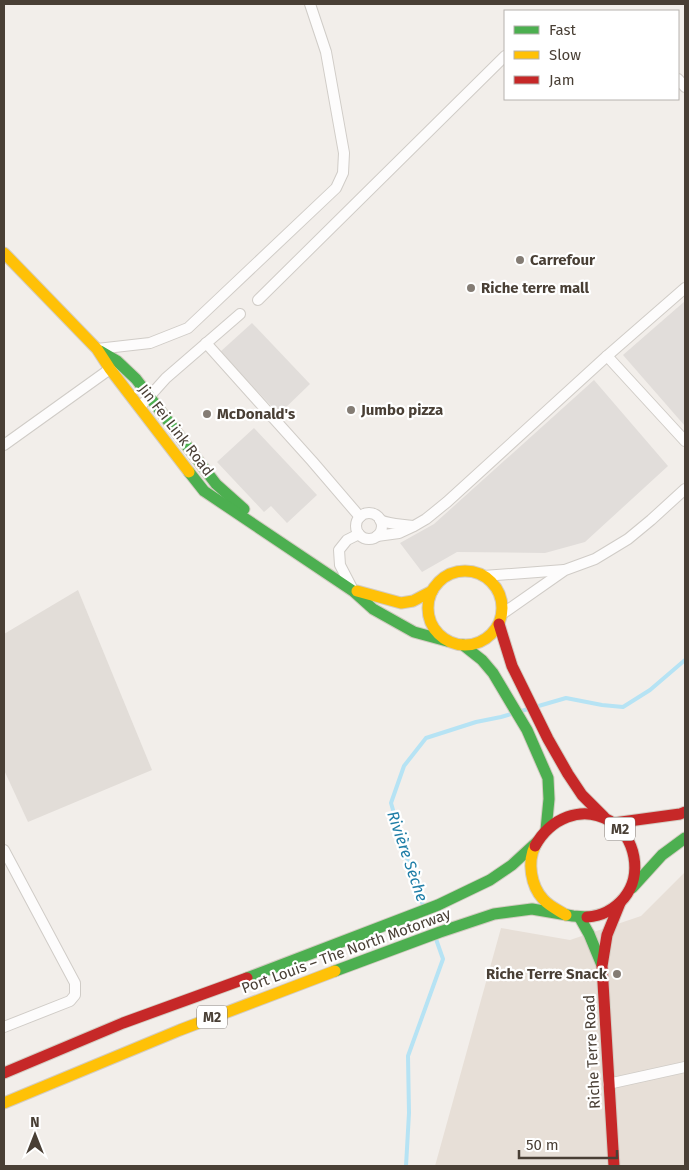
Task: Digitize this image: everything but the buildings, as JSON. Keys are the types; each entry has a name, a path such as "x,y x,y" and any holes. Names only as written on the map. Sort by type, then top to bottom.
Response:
{"main road":[{"name":"Jin Fei Link Road","path":"4,254 97,349 110,369 204,491 353,591"},
{"path":"97,349 117,361 136,379 216,484 267,533"},
{"path":"204,491 220,488"},
{"path":"447,641 431,625 428,614 428,602 432,591 439,582 449,575 460,572 472,572 483,576 492,584 501,598 500,619 512,666 548,739 582,795 609,820"},
{"path":"353,591 401,603 413,601 432,591"},
{"path":"353,591 373,609 414,632 463,646 482,660 493,673 527,730 548,778 550,799 546,830"},
{"path":"463,646 477,643 490,636 500,619"},
{"name":"M2","path":"685,812 609,820 589,814 573,814 558,820 546,830 537,842 531,856 531,871 535,885 542,898 553,908 566,915 580,918 594,917 607,912 621,903 630,890 662,855 685,838"},
{"name":"M2","path":"609,820 627,836 634,853 636,872 630,890"},
{"name":"Port Louis – The North Motorway","path":"4,1073 123,1024 438,905 490,880 512,865 537,842"},
{"path":"602,966 606,935 621,903"},
{"name":"Port Louis – The North Motorway","path":"4,1103 271,993 450,928 493,914 533,908 566,915"},
{"path":"580,918 592,937 602,966"},
{"name":"Riche Terre Road","path":"602,966 614,1166"}],"street":[{"path":"97,349 150,343 188,328 336,188 344,173 344,154 326,52 310,4"},
{"path":"258,300 504,57"},
{"path":"414,526 388,523 370,513 363,514 360,517 356,530 363,537 372,538 399,533 414,526 426,519 685,288"},
{"path":"140,407 166,378 240,314"},
{"path":"206,343 360,517"},
{"path":"607,356 685,441"},
{"path":"4,445 110,369"},
{"path":"483,576 565,570 595,559 628,539 685,489"},
{"path":"377,536 381,527 380,520"},
{"path":"353,591 340,565 338,550 347,540 359,534"},
{"path":"500,619 565,570"},
{"path":"4,850 75,983 75,995 70,1001 4,1027"},
{"path":"608,1084 685,1067"}],"shaded area":[{"path":"685,301 685,426 623,355"},
{"path":"252,323 310,384 279,414 220,352"},
{"path":"594,380 668,466 585,542 545,553 457,552 422,572 400,543 434,524"},
{"path":"254,428 317,495 287,523 271,506 264,512 217,462"},
{"path":"78,590 152,770 28,822 4,770 4,634"},
{"path":"685,872 685,1166 435,1166 501,928 570,940 641,916"}],"waterway":[{"name":"Rivière Sèche","path":"423,905 411,872 391,803 404,766 426,738 476,722 501,717 566,698 623,707 650,690 685,660"},
{"name":"Rivière Sèche","path":"406,1166 409,1113 408,1056 443,959 436,939"}],"traffic: fast":[{"path":"100,351 117,361 136,379 216,484 244,509"},
{"path":"189,472 204,491 353,591 373,609 414,632 447,641"},
{"path":"463,645 482,660 493,673 527,730 548,778 549,799 546,830"},
{"path":"632,888 662,855 685,838"},
{"path":"247,978 438,905 490,880 512,865 537,842"},
{"path":"335,971 494,914 532,909 587,917"},
{"path":"580,918 601,963"}],"traffic: slow":[{"path":"4,253 97,349 110,369 189,472"},
{"path":"465,571 479,574 491,582 499,594 502,608 499,622 491,634 479,642 465,645 451,642 439,634 431,622 428,608 431,594 439,582 451,574 465,571"},
{"path":"357,591 401,603 413,601 432,591"},
{"path":"535,846 531,859 533,881 539,894 545,901 566,915"},
{"path":"4,1103 180,1030 335,971"}],"traffic: jam":[{"path":"499,624 512,666 548,739 582,795 604,817"},
{"path":"614,823 685,812"},
{"path":"535,846 549,828 567,817 577,814 599,816 610,821 626,837 631,846 635,868 630,889 624,898 612,909 602,914 587,917"},
{"path":"614,1166 602,966 607,935 620,903"},
{"path":"4,1073 123,1023 247,978"}],"place":[{"name":"Carrefour","path":"520,260"},
{"name":"Riche terre mall","path":"471,288"},
{"name":"Jumbo pizza","path":"351,410"},
{"name":"McDonald's","path":"207,414"},
{"name":"Riche Terre Snack","path":"617,974"}]}
